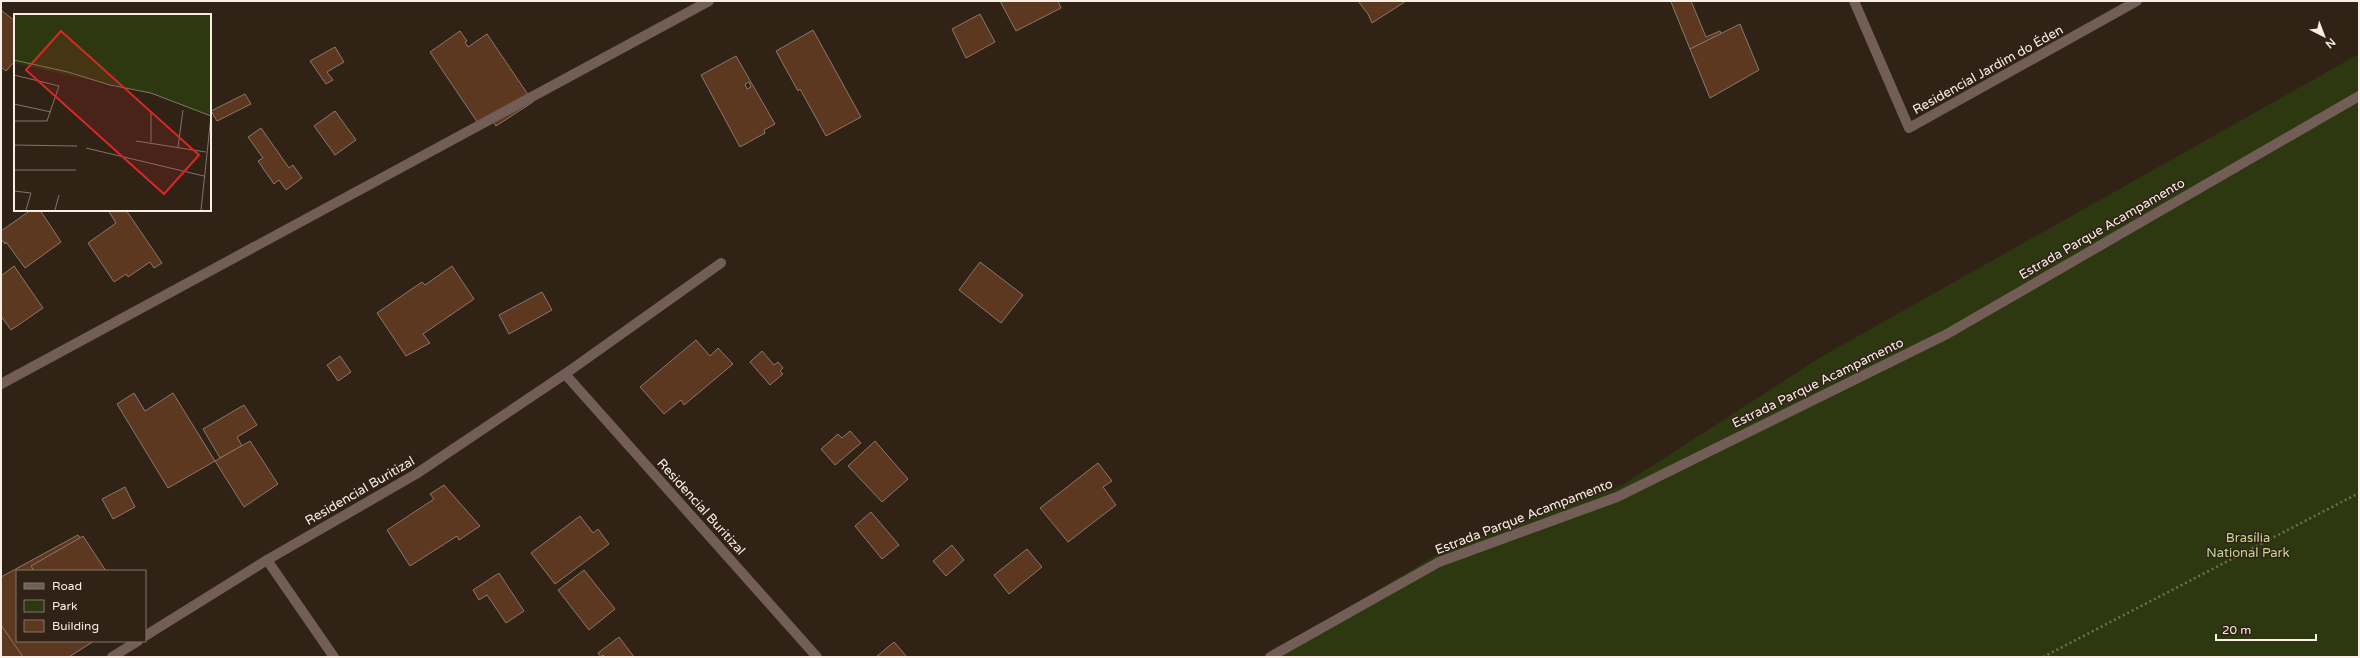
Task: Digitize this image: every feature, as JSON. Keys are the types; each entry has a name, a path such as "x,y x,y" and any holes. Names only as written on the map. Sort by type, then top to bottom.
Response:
{"street":[{"path":"1,384 709,1"},
{"name":"Residencial Jardim do Éden","path":"1854,1 1909,128 2138,1"},
{"name":"Estrada Parque Acampamento","path":"1270,657 1440,562 1618,497 1947,334 2359,96"},
{"name":"Residencial Buritizal","path":"146,635 267,560 416,474 565,374 721,263"},
{"name":"Residencial Buritizal","path":"565,374 817,657"},
{"path":"267,560 334,657"},
{"path":"112,657 136,642"}],"path":[{"path":"2043,657 2359,493"}],"green space":[{"name":"Brasília National Park","path":"2359,54 2359,657 1267,657 1444,550 1621,486 1821,357"}],"building":[{"path":"1000,1 1058,1 1061,8 1016,31"},
{"path":"1358,1 1406,1 1372,23 1368,14"},
{"path":"1691,1 1706,37 1720,31 1721,34 1690,49 1671,2"},
{"path":"1,10 14,20 14,62 6,71 1,67"},
{"path":"980,14 995,42 966,58 952,29"},
{"path":"1740,24 1759,70 1710,98 1690,49"},
{"path":"813,30 861,117 826,136 800,89 798,91 776,51"},
{"path":"460,31 467,41 465,42 468,47 487,34 533,102 496,126 489,116 478,123 430,52"},
{"path":"335,47 344,62 327,72 333,80 326,84 310,61"},
{"path":"736,56 775,124 764,130 765,133 740,147 701,75","holes":["749,82 751,87 747,89 745,84"]},
{"path":"245,94 251,104 217,121 211,111"},
{"path":"335,111 356,140 335,155 314,126"},
{"path":"261,128 289,168 293,165 302,178 286,190 279,180 274,184 258,161 263,158 248,137"},
{"path":"30,211 41,211 61,242 25,268 6,242 5,244 1,239 1,231"},
{"path":"109,211 127,211 162,263 154,268 150,262 128,277 126,274 114,282 88,243 116,223"},
{"path":"980,262 1023,295 1001,323 959,290"},
{"path":"14,266 43,308 11,330 1,316 1,276"},
{"path":"452,266 474,299 423,334 430,343 406,356 377,313 422,282 425,285"},
{"path":"542,292 552,310 509,334 499,315"},
{"path":"696,340 710,356 718,348 733,364 684,405 681,400 664,414 640,387"},
{"path":"762,351 774,365 778,362 783,368 780,371 783,374 770,385 750,362"},
{"path":"340,356 351,372 338,381 327,365"},
{"path":"134,393 145,411 173,393 215,461 168,488 117,404"},
{"path":"244,405 257,425 237,437 242,446 220,458 203,429"},
{"path":"850,431 861,443 835,465 821,449 838,434 842,438"},
{"path":"250,441 278,484 244,507 215,461"},
{"path":"875,441 908,479 882,502 848,466"},
{"path":"1098,463 1112,481 1103,487 1116,505 1068,542 1040,508"},
{"path":"444,485 480,526 459,540 457,536 410,566 387,530 434,499 430,494"},
{"path":"125,487 135,507 113,519 102,499"},
{"path":"871,512 899,545 882,559 855,526"},
{"path":"580,516 593,533 598,529 609,544 555,584 531,553"},
{"path":"78,535 105,570 16,570 16,642 92,642 69,657 1,657 1,577"},
{"path":"83,536 105,570 33,570 31,566"},
{"path":"952,545 964,560 946,576 933,561"},
{"path":"1027,549 1042,567 1009,594 994,575"},
{"path":"584,570 615,609 589,630 558,590"},
{"path":"499,573 524,611 506,623 487,595 479,600 473,590"},
{"path":"1,625 23,657 1,657"},
{"path":"619,637 634,657 605,657 603,655 601,657 598,653"},
{"path":"894,642 907,657 876,657"}]}
